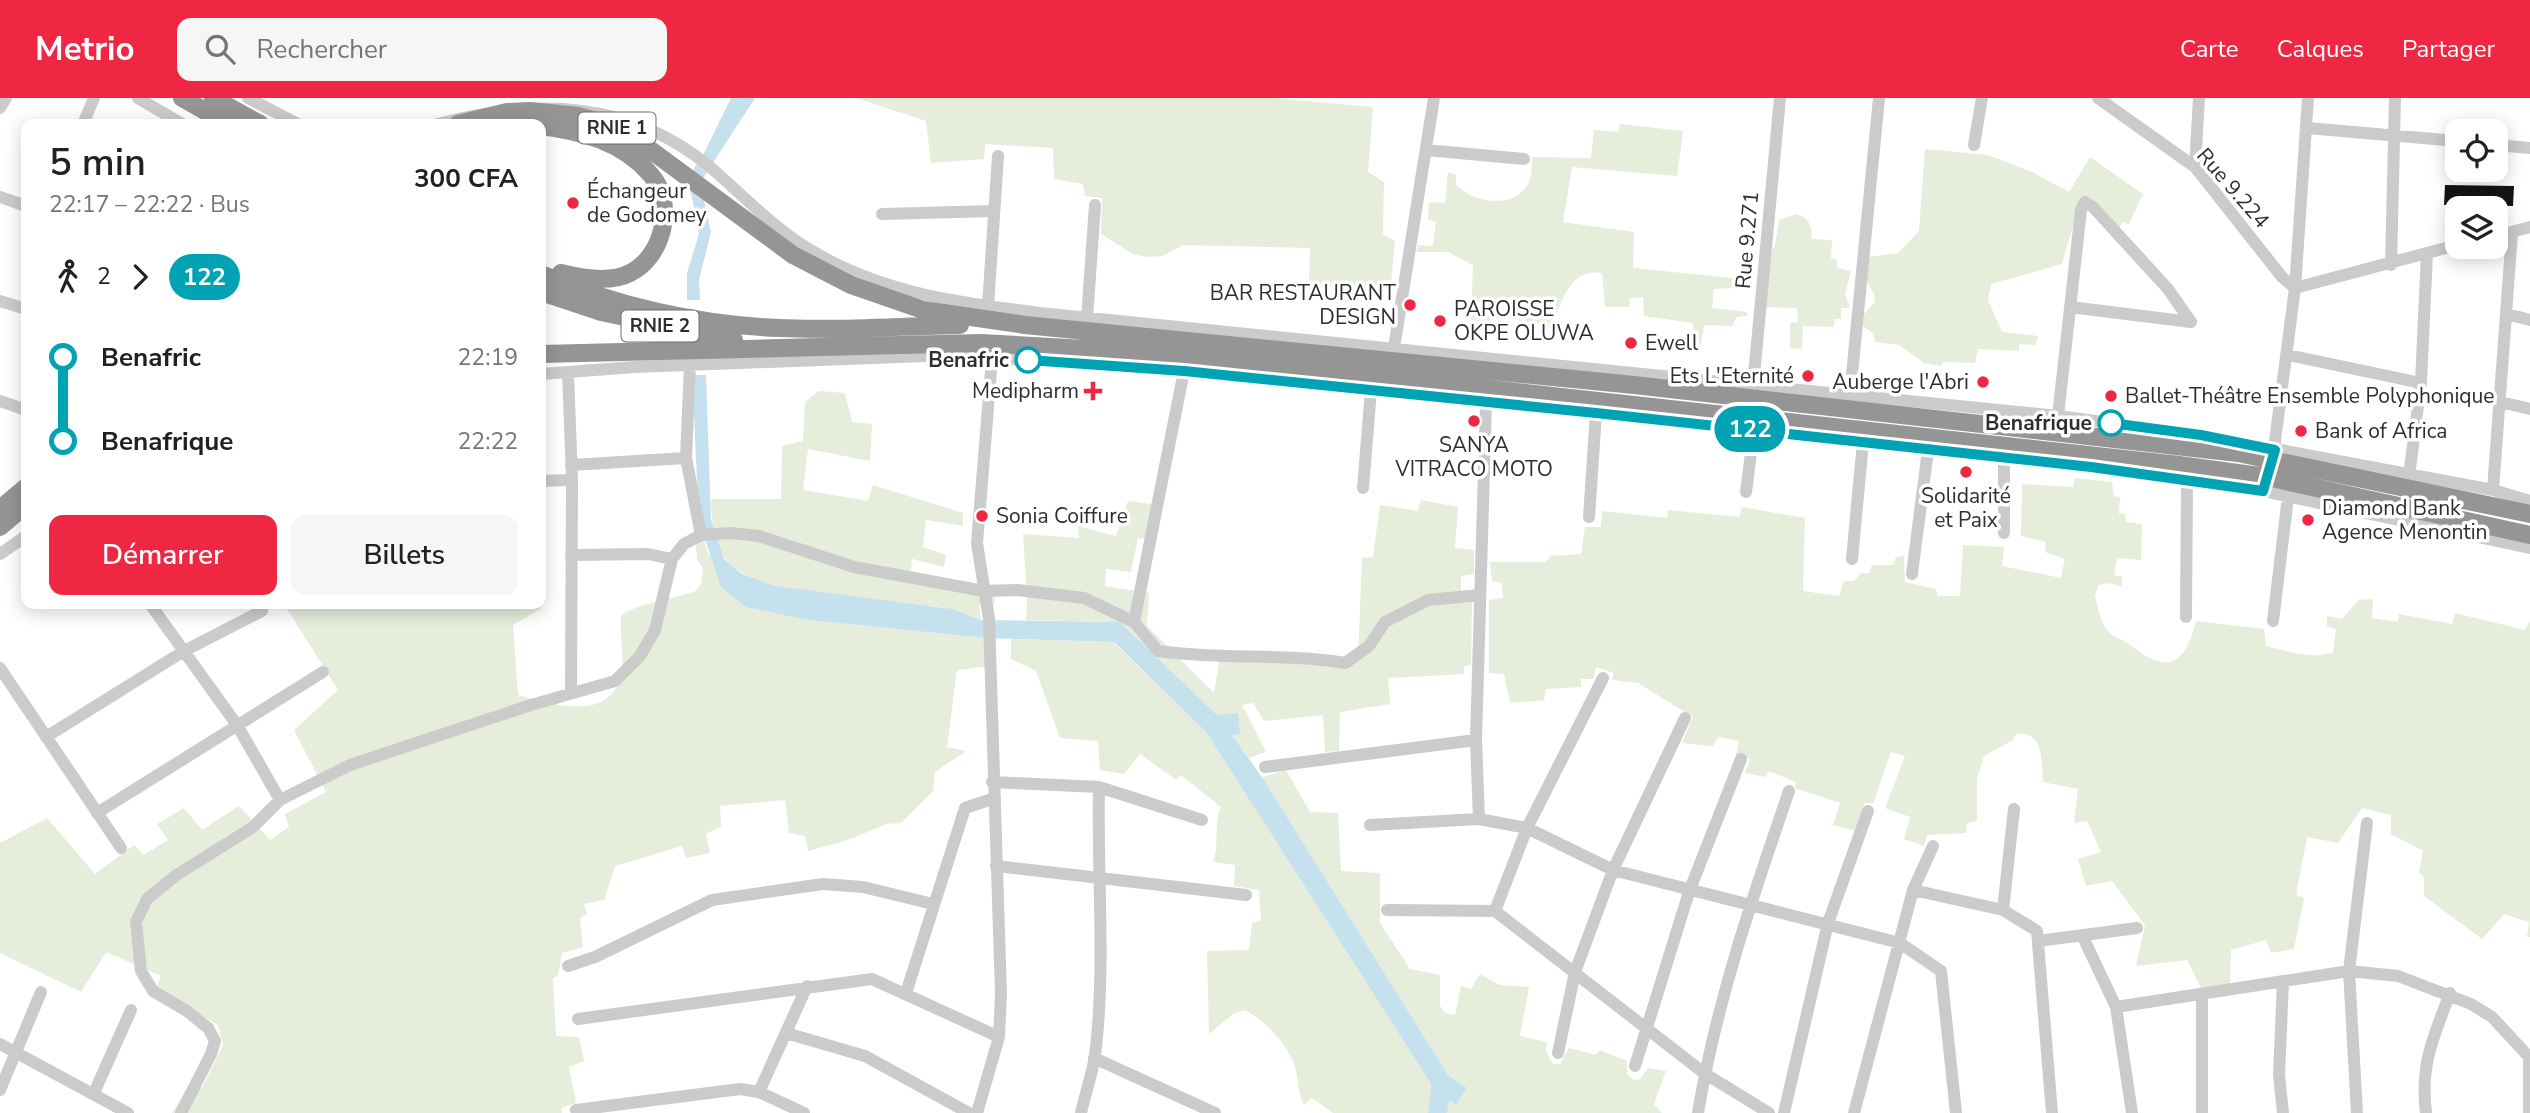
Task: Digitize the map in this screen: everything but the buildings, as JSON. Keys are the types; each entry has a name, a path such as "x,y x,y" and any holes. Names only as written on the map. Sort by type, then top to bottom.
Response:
{"highway":[{"path":"213,98 252,119"},
{"path":"183,99 219,119"},
{"name":"RNIE 1","path":"478,119 507,112 530,111 579,116 622,129 793,255 873,294 923,310 1025,325 1634,385 2274,454 2530,514"},
{"path":"546,127 586,134 629,155 652,176 663,205 664,220 657,243 645,264 632,273 615,278 570,275 546,269"},
{"name":"RNIE 2","path":"546,276 638,307 735,325 819,329 1025,325"},
{"name":"RNIE 2","path":"546,293 646,323 701,335 783,346"},
{"path":"1025,325 1063,315"},
{"path":"546,354 981,343 1085,349 1628,403 2093,454 2530,535"},
{"path":"0,509 21,491"},
{"path":"0,527 21,509"}],"street":[{"path":"0,108 5,98"},
{"path":"85,119 94,98"},
{"path":"138,98 165,119"},
{"path":"248,98 288,119"},
{"path":"1394,348 1434,98"},
{"name":"Rue 9.271","path":"1753,386 1780,98"},
{"path":"1850,395 1880,98"},
{"path":"1974,145 1982,98"},
{"name":"Rue 9.224","path":"2098,98 2195,167 2283,277 2295,288"},
{"path":"2195,167 2199,98"},
{"path":"2265,484 2274,454 2288,355 2308,98"},
{"path":"2391,265 2395,98"},
{"path":"169,119 183,99"},
{"path":"451,119 508,103 532,101 583,104 654,127 710,167 774,225 839,266 897,289 988,306 2058,416 2201,435 2274,454 2493,490 2530,500"},
{"path":"2307,128 2445,140"},
{"path":"2508,146 2530,148"},
{"path":"1426,150 1524,159"},
{"path":"988,306 998,156"},
{"path":"0,197 21,204"},
{"path":"2058,416 2070,307 2081,210 2085,202 2093,207 2168,289 2191,322 2070,307"},
{"path":"1087,318 1094,205"},
{"path":"882,214 994,211"},
{"path":"2508,234 2530,227"},
{"path":"2493,490 2512,233"},
{"path":"2295,288 2445,249"},
{"path":"2409,475 2421,383 2427,253"},
{"path":"0,301 21,307"},
{"path":"2507,314 2530,320"},
{"path":"546,374 952,355 1184,371 1754,429 2187,481 2265,484 2288,497 2411,520 2530,548"},
{"path":"2288,355 2421,383"},
{"path":"977,1113 999,1037 1001,994 995,798 992,782 989,619 977,543 992,359"},
{"path":"690,365 686,458 701,535"},
{"path":"1134,622 1184,371"},
{"path":"568,372 572,480 571,693"},
{"path":"1363,488 1371,390"},
{"path":"0,401 21,408"},
{"path":"2500,402 2530,410"},
{"path":"1479,819 1476,740 1486,403"},
{"path":"1589,517 1596,413"},
{"path":"1746,492 1754,429"},
{"path":"1852,559 1863,442"},
{"path":"1912,573 1928,450"},
{"path":"571,465 686,458"},
{"path":"2004,458 2004,533"},
{"path":"546,481 572,480"},
{"path":"2186,617 2187,481"},
{"path":"2273,621 2288,497"},
{"path":"181,1113 211,1055 215,1041 208,1028 187,1011 153,991 141,971 136,922 147,899 175,876 253,827 280,800 350,765 615,681 640,656 654,630 672,559 684,544 701,535 731,533 759,536 854,566 984,591 1017,590 1084,598 1134,622 1158,650 1190,655 1309,657 1345,663 1369,646 1385,622 1428,600 1480,595"},
{"path":"0,554 21,539"},
{"path":"571,555 648,554 672,559"},
{"path":"154,609 237,725 280,800"},
{"path":"46,737 184,651 262,611 261,609"},
{"path":"0,668 121,848"},
{"path":"97,813 323,672"},
{"path":"1494,912 1527,828 1603,678"},
{"path":"1558,1053 1575,972 1613,870 1685,718"},
{"path":"1265,767 1476,740"},
{"path":"1635,1066 1689,892 1741,759"},
{"path":"992,782 1099,787 1202,820"},
{"path":"1081,1113 1094,1058 1101,980 1097,877 1099,787"},
{"path":"1698,1113 1704,1073 1750,907 1789,791"},
{"path":"906,993 965,808 995,798"},
{"path":"2003,910 2014,809"},
{"path":"1784,1113 1828,923 1868,811"},
{"path":"1370,825 1479,819 1527,828 1613,870 1689,892 1828,923 1900,943 1941,971 1956,1113"},
{"path":"2357,1113 2349,971 2367,823"},
{"path":"1854,1113 1913,890 1933,846"},
{"path":"996,866 1246,895"},
{"path":"568,966 595,957 695,907 721,899 823,884 863,887 933,904"},
{"path":"1913,890 2003,910 2037,931 2052,1113"},
{"path":"1387,910 1494,912 1704,1073 1769,1113"},
{"path":"2038,941 2137,928"},
{"path":"2082,935 2116,1007 2132,1113"},
{"path":"2116,1007 2349,971 2398,976 2450,993 2492,1017 2529,1057 2529,1113"},
{"path":"578,1019 872,979 999,1037"},
{"path":"2283,982 2280,1075 2283,1113"},
{"path":"759,1092 807,986"},
{"path":"0,1090 18,1053 41,992"},
{"path":"2426,1113 2422,1083 2425,1064 2450,993"},
{"path":"2202,995 2202,1113"},
{"path":"94,1093 131,1010"},
{"path":"786,1033 865,1056 969,1113"},
{"path":"0,1044 128,1113"},
{"path":"1094,1058 1215,1113"},
{"path":"576,1110 721,1091 759,1092 804,1113"}],"green space":[{"path":"856,98 1273,98 1373,107 1368,172 1384,182 1383,234 1395,241 1390,294 1309,285 1310,248 1183,245 1163,256 1133,254 1101,234 1102,198 1085,196 1083,184 1054,179 1053,148 985,144 984,159 931,163 926,121"},
{"path":"1620,124 1683,131 1677,176 1572,167 1563,222 1634,232 1633,268 1752,280 1752,287 1714,289 1712,308 1747,312 1747,316 1737,317 1732,326 1704,325 1700,350 1695,350 1693,323 1644,316 1643,297 1630,298 1629,307 1605,307 1602,273 1591,273 1574,281 1551,326 1519,322 1518,307 1494,305 1489,323 1471,320 1473,265 1448,252 1416,252 1418,245 1433,246 1436,222 1428,220 1429,202 1445,203 1448,172 1456,175 1456,184 1472,196 1492,201 1513,198 1528,184 1532,157 1591,158 1594,130 1618,132"},
{"path":"1925,149 1988,155 2032,172 2069,192 2090,157 2143,194 2129,224 2123,222 2119,228 2079,205 2062,264 1991,284 1988,300 2002,332 2038,336 2036,345 2019,344 2019,351 1978,349 1975,363 1942,362 1942,366 1924,363 1899,345 1875,342 1873,333 1863,326 1864,314 1874,303 1875,296 1866,280 1869,257 1898,253 1919,231"},
{"path":"1796,214 1809,223 1812,239 1832,240 1831,258 1837,260 1837,268 1851,271 1845,294 1850,308 1841,308 1841,319 1834,319 1834,327 1803,326 1802,349 1790,348 1790,323 1798,322 1797,308 1764,307 1770,252 1775,246 1779,220"},
{"path":"819,391 845,393 852,422 872,424 870,461 808,449 803,490 868,501 873,485 963,513 963,526 926,520 923,547 946,555 944,567 912,559 911,571 939,582 940,588 995,597 994,604 979,605 981,620 951,609 926,605 800,592 746,575 727,561 714,532 711,499 781,499 782,446 803,441 805,402"},
{"path":"2075,478 2112,482 2114,496 2120,497 2119,514 2125,514 2126,522 2142,524 2141,560 2117,558 2114,575 2122,577 2122,587 2109,583 2099,585 2095,595 2106,629 2154,660 2173,661 2180,656 2192,636 2196,621 2264,629 2266,646 2291,652 2306,655 2333,653 2336,630 2327,626 2327,616 2342,619 2359,600 2373,599 2372,618 2398,622 2399,614 2452,624 2455,613 2525,630 2530,621 2530,937 2527,937 2529,922 2504,914 2482,939 2424,896 2424,877 2419,872 2423,851 2391,834 2391,815 2362,808 2338,843 2307,837 2296,895 2304,898 2294,949 2271,953 2266,940 2231,950 2230,984 2201,988 2187,960 2136,966 2145,925 2112,881 2086,886 2078,859 2101,852 2087,821 2074,823 2078,789 2043,782 2040,749 2032,737 2016,734 2013,740 1984,756 1977,779 1977,821 1967,823 1966,833 1927,835 1924,846 1904,839 1910,817 1885,808 1905,756 1891,752 1873,804 1865,802 1856,831 1833,825 1840,803 1795,788 1796,782 1769,771 1766,777 1745,773 1750,759 1736,755 1739,741 1718,737 1713,746 1682,743 1693,717 1638,683 1612,680 1614,673 1596,667 1593,679 1581,679 1581,687 1546,689 1544,700 1510,703 1504,674 1489,673 1489,600 1503,598 1502,583 1492,581 1490,562 1546,562 1550,556 1581,554 1585,527 1601,527 1602,511 1667,518 1668,510 1739,517 1742,507 1805,518 1803,591 1839,596 1844,581 1854,581 1861,573 1869,573 1872,565 1893,565 1896,557 1904,556 1905,582 1936,589 1938,596 1960,596 1963,545 2004,547 2002,566 2061,578 2065,559 2045,552 2046,542 2021,536 2022,484 2073,487"},
{"path":"1421,500 1458,507 1455,548 1474,550 1474,574 1461,576 1461,603 1472,602 1471,665 1464,666 1464,674 1388,678 1390,704 1340,712 1339,751 1325,752 1323,715 1264,721 1253,703 1242,705 1266,752 1249,758 1217,715 1120,622 1026,620 1023,534 1079,538 1078,526 1116,536 1128,501 1159,505 1154,541 1138,538 1131,572 1106,569 1105,586 1149,593 1147,626 1214,693 1220,657 1358,662 1362,558 1373,557 1380,505 1418,511"},
{"path":"694,521 699,521 708,554 808,620 985,638 990,666 957,670 947,747 966,751 935,772 933,791 901,823 887,824 845,841 808,851 805,836 789,833 785,800 720,806 721,826 706,834 710,853 686,858 682,846 615,866 604,900 584,904 587,914 580,918 583,947 562,953 558,976 553,978 556,1036 579,1037 584,1061 569,1067 576,1103 561,1108 562,1113 172,1113 188,1087 202,1088 223,1045 218,1025 156,989 161,976 106,952 81,992 0,953 0,843 47,818 95,874 134,845 144,855 168,840 157,824 184,808 202,830 239,806 270,840 289,827 285,814 326,792 294,730 338,690 287,609 540,609 513,625 518,695 562,705 592,705 605,700 615,690 621,675 621,615 637,607 694,592 701,585 703,568 697,559"},
{"path":"1011,639 1113,642 1206,732 1431,1084 1428,1113 1333,1113 1312,1098 1304,1105 1292,1059 1275,1034 1252,1014 1244,1010 1233,1014 1209,1034 1207,951 1249,950 1252,923 1261,920 1259,890 1234,886 1235,865 1213,862 1221,807 1181,775 1176,780 1140,754 1124,774 1100,770 1098,741 1060,738 1036,671 1011,659"},
{"path":"1286,770 1310,812 1338,813 1341,871 1380,873 1380,923 1410,969 1440,975 1440,1006 1445,1013 1455,1015 1461,986 1471,989 1480,974 1500,985 1529,987 1520,1036 1547,1042 1546,1051 1553,1064 1560,1064 1569,1048 1596,1055 1600,1050 1627,1061 1627,1074 1634,1080 1640,1079 1648,1068 1666,1071 1654,1104 1662,1113 1447,1113 1448,1099 1456,1105 1467,1088 1448,1075 1262,777"}],"water":[{"path":"731,98 755,98 700,183 711,232 699,280 700,300 687,300 687,273 699,234 688,177 702,157"},
{"path":"692,375 706,375 711,519 724,559 742,574 775,586 953,609 981,620 1120,622 1217,715 1238,713 1240,734 1232,735 1262,777 1448,1075 1467,1088 1456,1105 1449,1100 1447,1113 1428,1113 1431,1084 1206,732 1114,642 985,638 808,620 746,607 721,587 699,521"}],"bus line":[{"name":"122","path":"1028,360 1184,371 1596,413 2091,467 2263,491 2275,450 2201,435 2111,423"}],"place":[{"name":"Échangeur de Godomey","path":"573,203"},
{"name":"BAR RESTAURANT DESIGN","path":"1410,305"},
{"name":"PAROISSE OKPE OLUWA","path":"1440,321"},
{"name":"Ewell","path":"1631,343"},
{"name":"Benafric","path":"1028,360"},
{"name":"Ets L'Eternité","path":"1808,376"},
{"name":"Auberge l'Abri","path":"1983,382"},
{"name":"Medipharm","path":"1093,391"},
{"name":"Ballet-Théâtre Ensemble Polyphonique","path":"2111,396"},
{"name":"SANYA VITRACO MOTO","path":"1474,421"},
{"name":"Benafrique","path":"2111,423"},
{"name":"Bank of Africa","path":"2301,431"},
{"name":"Solidarité et Paix","path":"1966,472"},
{"name":"Sonia Coiffure","path":"982,516"},
{"name":"Diamond Bank Agence Menontin","path":"2308,520"}]}
